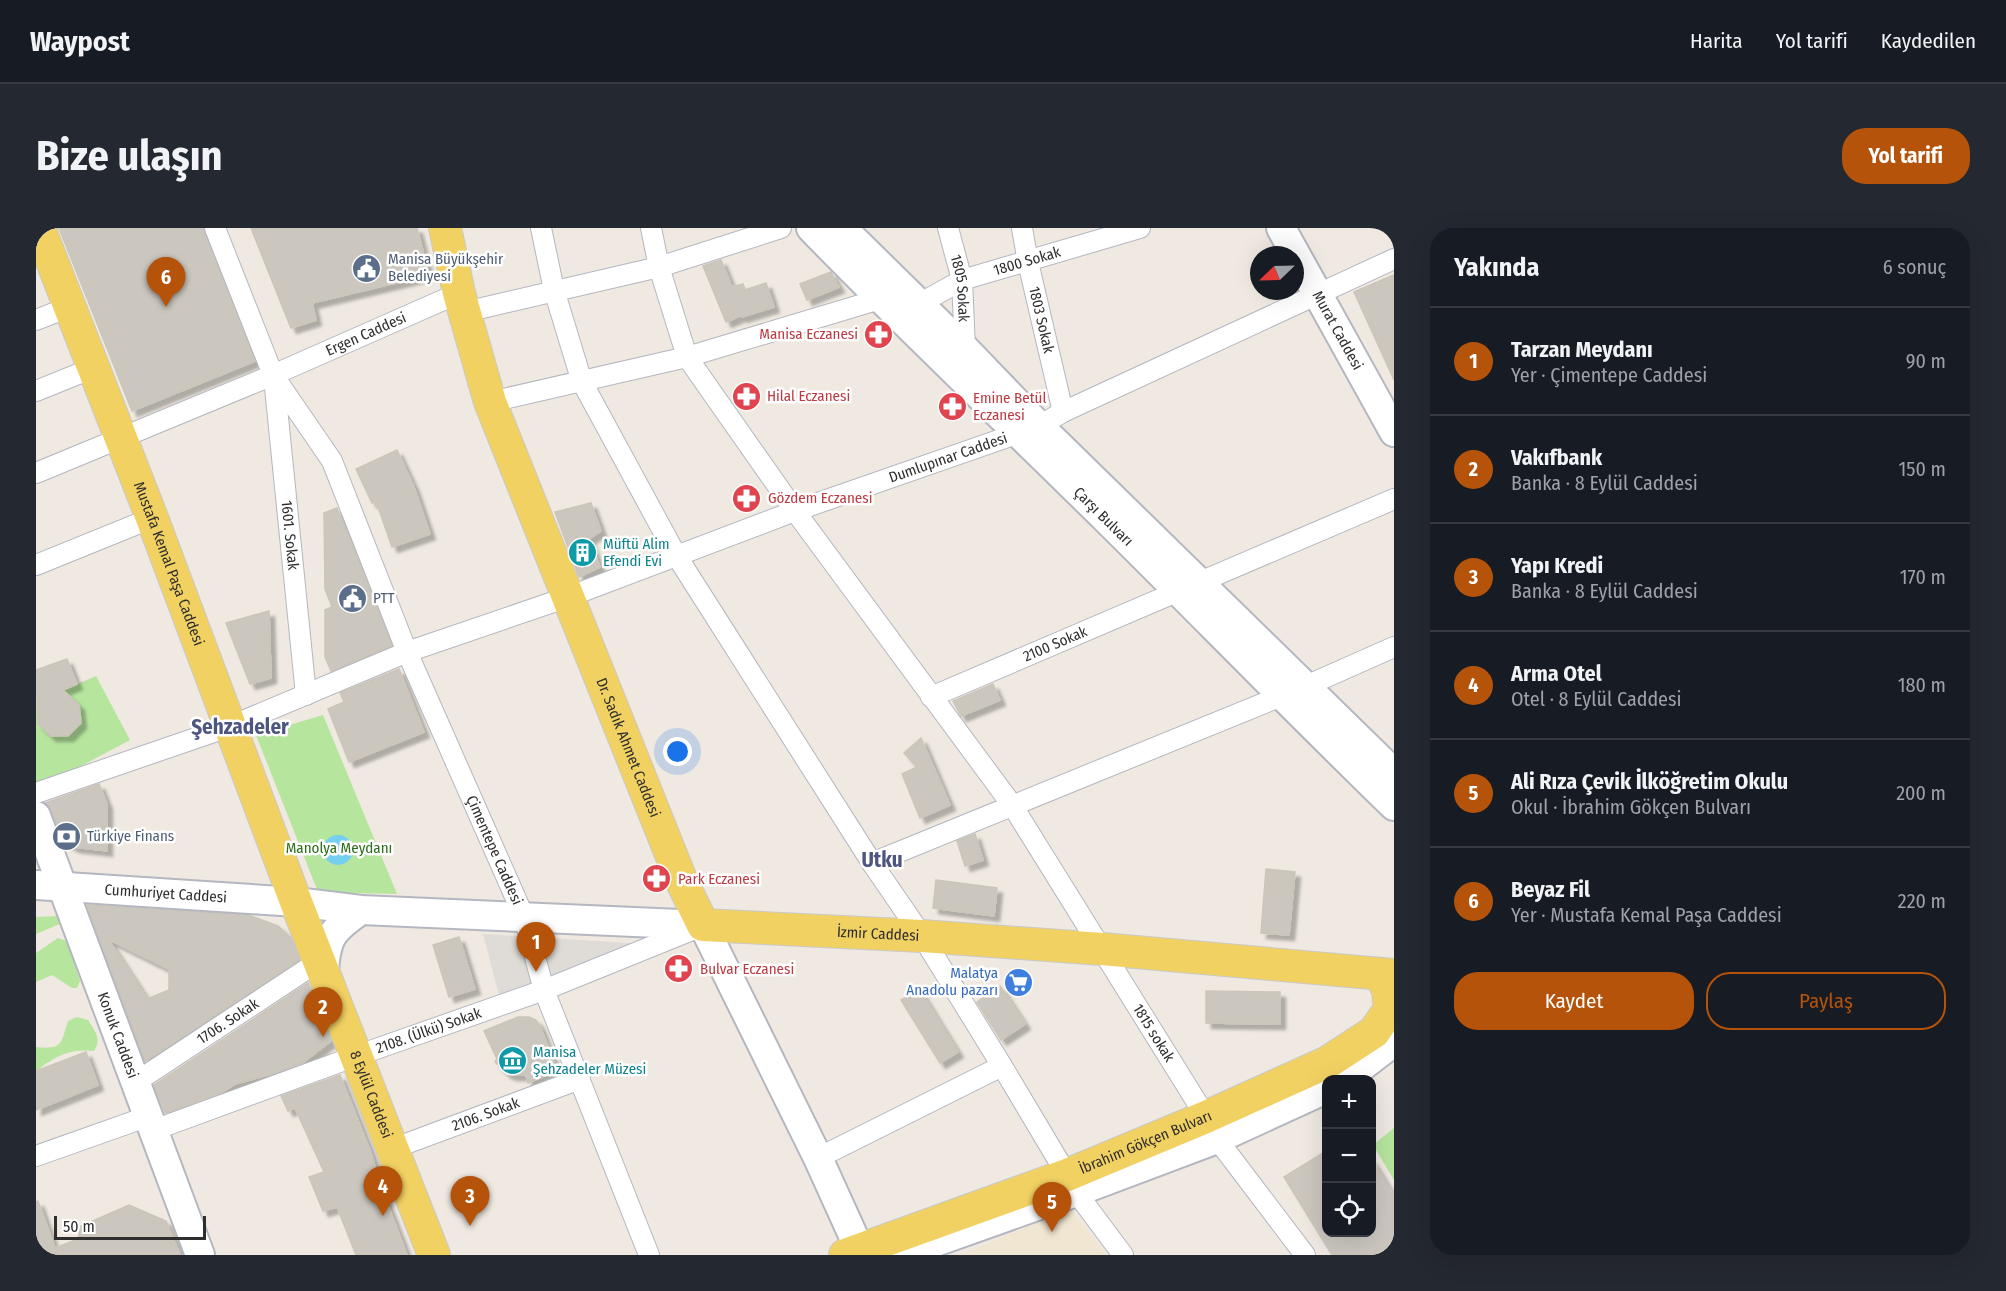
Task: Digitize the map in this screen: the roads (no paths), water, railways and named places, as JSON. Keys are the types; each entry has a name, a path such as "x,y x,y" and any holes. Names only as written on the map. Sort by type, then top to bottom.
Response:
{"main road":[{"name":"Mustafa Kemal Paşa Caddesi","path":"39,228 152,518 296,902"},
{"name":"Dr. Sadık Ahmet Caddesi","path":"445,228 462,302 490,402 682,882 818,1158 856,1253"},
{"name":"Çarşı Bulvarı","path":"811,228 964,348 1040,424 1189,586 1293,691 1394,806"},
{"name":"Çarşı Bulvarı","path":"843,228 901,297 1040,424"},
{"name":"Murat Caddesi","path":"1281,228 1394,432"},
{"name":"Çarşı Bulvarı","path":"1293,691 1394,773"},
{"name":"Konuk Caddesi","path":"36,816 49,886 136,1082 200,1255"},
{"name":"Cumhuriyet Caddesi","path":"49,886 296,902 361,910"},
{"name":"8 Eylül Caddesi","path":"296,902 434,1255"},
{"name":"İzmir Caddesi","path":"361,910 921,936 1387,974"},
{"path":"321,966 329,940 336,930 361,910"},
{"name":"İbrahim Gökçen Bulvarı","path":"1211,1129 1328,1062 1374,1032 1390,1009 1387,974"},
{"path":"1351,1075 1394,1042"},
{"name":"İbrahim Gökçen Bulvarı","path":"899,1255 1211,1129 1322,1090"},
{"name":"İbrahim Gökçen Bulvarı","path":"856,1253 1072,1184"}],"street":[{"path":"215,228 273,375"},
{"path":"541,228 554,290 582,381 676,555 921,936 1072,1184 1123,1255"},
{"name":"1815 sokak","path":"651,228 659,267 687,357 795,511 1012,805 1211,1129 1305,1255"},
{"name":"Ergen Caddesi","path":"36,473 273,375 462,302 554,290 659,267 781,228"},
{"name":"1805 Sokak","path":"948,228 962,280 964,348"},
{"name":"1803 Sokak","path":"1022,228 1028,262 1040,424"},
{"name":"1800 Sokak","path":"490,402 687,357 1028,262 1140,228"},
{"name":"Dumlupınar Caddesi","path":"36,793 231,726 407,652 568,597 795,511 1040,424 1394,259"},
{"path":"36,320 69,307"},
{"path":"36,391 93,368"},
{"name":"Çimentepe Caddesi","path":"273,375 332,461 407,652 524,917 544,990 649,1255"},
{"name":"1601. Sokak","path":"273,375 306,695"},
{"name":"2100 Sokak","path":"931,697 1394,499"},
{"path":"36,565 152,518"},
{"path":"872,863 1293,691 1394,647"},
{"name":"2108. (Ülkü) Sokak","path":"36,1156 151,1123 356,1056 544,990 703,925"},
{"name":"1706. Sokak","path":"136,1082 321,966"},
{"path":"818,1158 1002,1066"},
{"name":"2106. Sokak","path":"392,1149 580,1079"}],"water":[{"path":"338,835 349,839 353,850 349,861 338,865 327,861 323,850 327,839"}],"place":[{"name":"Manisa Büyükşehir Belediyesi","path":"367,268"},
{"name":"Beyaz Fil","path":"166,307"},
{"name":"Manisa Eczanesi","path":"879,334"},
{"name":"Hilal Eczanesi","path":"746,396"},
{"name":"Emine Betül Eczanesi","path":"952,407"},
{"name":"Gözdem Eczanesi","path":"747,498"},
{"name":"Müftü Alim Efendi Evi","path":"582,553"},
{"name":"PTT","path":"352,598"},
{"name":"Türkiye Finans","path":"66,836"},
{"name":"Park Eczanesi","path":"657,879"},
{"name":"Bulvar Eczanesi","path":"679,969"},
{"name":"Tarzan Meydanı","path":"536,972"},
{"name":"Malatya Anadolu pazarı","path":"1019,982"},
{"name":"Vakıfbank","path":"323,1037"},
{"name":"Manisa Şehzadeler Müzesi","path":"512,1061"},
{"name":"Arma Otel","path":"383,1216"},
{"name":"Yapı Kredi","path":"470,1226"},
{"name":"Ali Rıza Çevik İlköğretim Okulu","path":"1052,1232"}],"district":[{"name":"Şehzadeler","path":"240,727"},
{"name":"Utku","path":"882,860"}],"park label":[{"name":"Manolya Meydanı","path":"339,848"}]}
